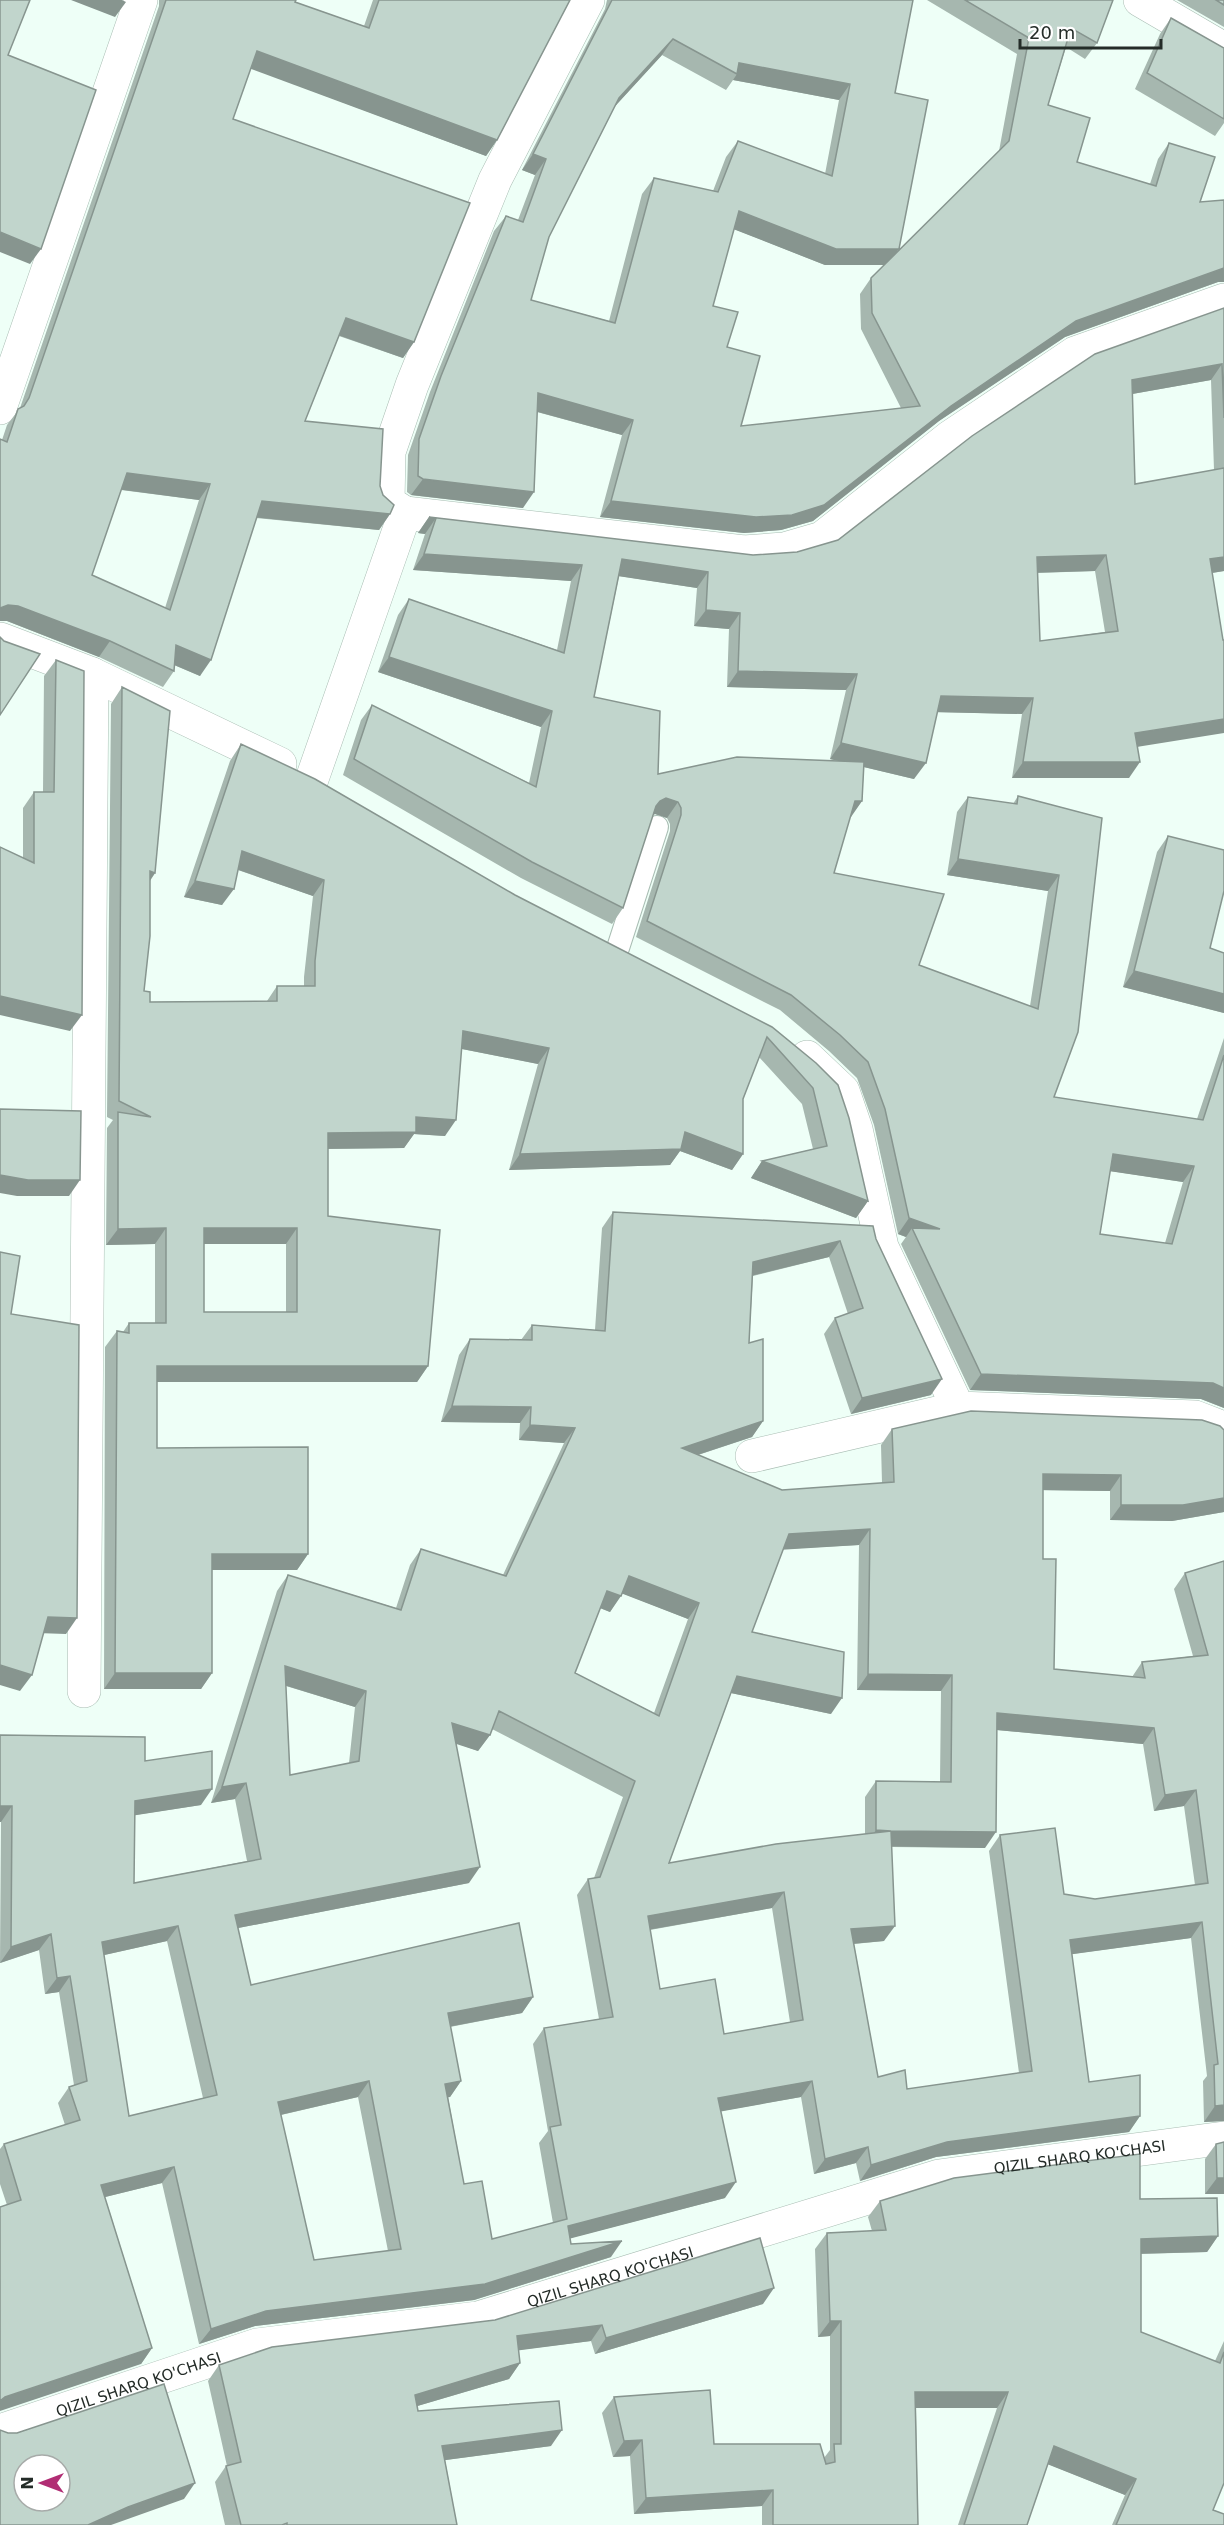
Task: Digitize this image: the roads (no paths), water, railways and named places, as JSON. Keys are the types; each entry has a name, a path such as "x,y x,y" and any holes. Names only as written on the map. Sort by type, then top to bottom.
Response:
{"street":[{"path":"0,408 141,0"},
{"path":"588,0 495,180 412,385 389,452 388,502 405,513 744,552 784,549 822,538 950,436 1075,353 1224,300"},
{"path":"1140,0 1224,49"},
{"path":"312,779 405,513"},
{"path":"0,639 92,674 312,779 342,796"},
{"path":"84,1691 92,674"},
{"path":"586,932 648,963"},
{"path":"786,1039 843,1091 856,1129 882,1247 958,1408"},
{"path":"752,1456 958,1408 1195,1417 1221,1427 1224,1432"},
{"name":"QIZIL SHARQ KO'CHASI","path":"0,2431 257,2345 478,2318 939,2176 1224,2138"}],"lane":[{"path":"618,948 657,827"}]}
